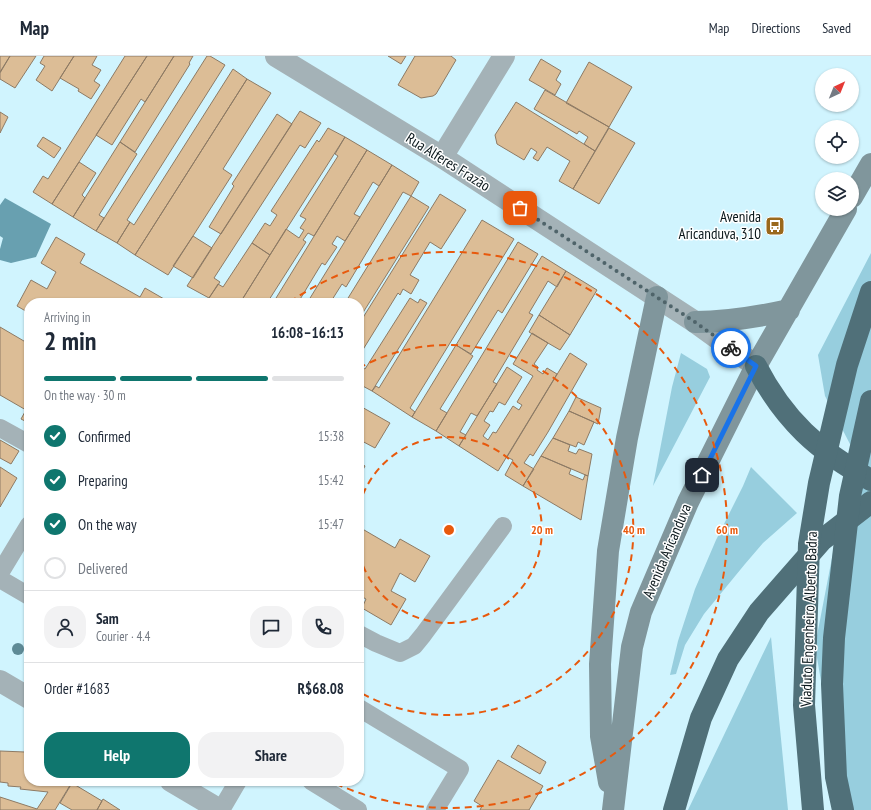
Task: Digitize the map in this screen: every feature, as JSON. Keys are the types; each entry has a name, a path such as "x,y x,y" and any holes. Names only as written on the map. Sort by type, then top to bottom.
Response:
{"highway":[{"name":"Viaduto Engenheiro Alberto Badra","path":"813,810 804,705 809,544 820,483 847,365 871,292"},
{"path":"756,366 764,383 798,427 807,436 840,463 871,480"},
{"name":"Viaduto Engenheiro Alberto Badra","path":"843,810 836,777 832,684 834,638 850,496 871,401"},
{"path":"674,810 701,718 732,653 759,612 822,540 871,502"}],"main road":[{"path":"859,185 871,164"},
{"name":"Avenida Aricanduva","path":"613,809 632,647 641,612 688,502 756,366 842,216"},
{"path":"613,809 601,736 600,664 608,550 627,438 657,297"},
{"path":"695,322 718,322 742,319 789,310"}],"street":[{"name":"Rua Alferes Frazão","path":"276,56 442,157 695,322 756,366"},
{"path":"442,157 504,56"},
{"path":"0,681 24,695"},
{"path":"179,786 220,810"}],"lane":[{"path":"0,428 24,441"},
{"path":"364,637 400,653 414,646 503,526"},
{"path":"0,573 24,533"},
{"path":"0,579 24,593"},
{"path":"364,711 460,769 435,810"},
{"path":"220,810 235,786"},
{"path":"319,786 358,810"}],"shaded area":[{"path":"5,198 51,224 36,257 11,263 0,260 0,249 3,238 0,236 0,205"},
{"path":"871,253 871,810 843,810 815,646 841,511 851,446 825,396 818,355"},
{"path":"681,353 707,369 710,377 653,486 672,387"},
{"path":"751,467 797,513 763,543 704,614 685,645 676,674 670,675 678,641 695,589 716,540"},
{"path":"771,637 788,810 688,810"}],"building":[{"path":"0,56 10,56 0,72"},
{"path":"10,56 36,56 15,88 0,79 0,73"},
{"path":"44,56 74,56 52,91 36,80 45,66 40,63"},
{"path":"74,56 97,56 92,65 101,70 94,81 100,85 91,99 78,91 79,89 60,78"},
{"path":"125,56 147,56 52,204 33,192 43,176 48,179"},
{"path":"147,56 174,56 145,102 141,99 112,145 96,135"},
{"path":"174,56 193,56 189,63 190,64 135,152 120,142"},
{"path":"207,56 210,56 225,65 127,220 130,222 117,243 96,231"},
{"path":"388,56 406,56 401,64"},
{"path":"415,56 451,56 456,60 436,94 433,96 421,98 398,85"},
{"path":"541,59 561,71 556,80 561,84 555,95 529,80"},
{"path":"589,62 632,87 609,127 566,103"},
{"path":"233,69 247,79 135,255 117,243 130,222 134,225"},
{"path":"247,79 271,93 223,169 232,175 168,275 135,255"},
{"path":"545,90 609,127 595,151 584,144 588,137 579,131 577,134 534,109"},
{"path":"516,102 595,151 573,189 559,181 570,161 547,147 538,161 533,158 537,152 531,148 524,160 497,144 495,135"},
{"path":"300,111 321,123 305,148 300,145 214,278 220,282 209,298 187,286"},
{"path":"0,112 8,117 0,133"},
{"path":"277,114 292,124 221,234 209,227 234,186 232,184"},
{"path":"328,128 345,137 270,255 252,243 265,223 270,226 277,215 271,211 317,140 319,142"},
{"path":"609,128 635,143 599,204 573,189"},
{"path":"43,137 61,148 54,158 37,146"},
{"path":"345,137 367,150 314,236 308,233 303,240 306,242 270,298 243,298 286,229 299,238 304,230 300,228 306,219 300,216 338,156 335,154"},
{"path":"120,142 137,154 99,215 104,218 96,231 73,217"},
{"path":"367,150 392,165 379,186 373,182 354,214 360,217 345,241 337,236 332,244 337,247 325,265 322,263 301,298 276,298"},
{"path":"79,162 96,173 82,195 85,198 73,217 52,204"},
{"path":"392,165 419,182 411,196 403,192 346,287 342,284 333,298 310,298"},
{"path":"440,194 466,210 441,249 430,242 410,275 419,280 411,294 403,289 400,295 398,293 364,348 364,316"},
{"path":"411,196 429,207 364,311 364,298 348,298"},
{"path":"482,220 514,239 410,408 415,412 412,417 372,391 376,386 379,388"},
{"path":"193,236 212,248 193,278 173,266"},
{"path":"56,237 85,254 80,263 140,297 145,288 162,298 24,298 24,310 17,306 31,280 47,289 56,272 41,263"},
{"path":"518,242 538,254 502,313 498,310 471,354 456,345"},
{"path":"252,243 270,255 243,298 209,298 218,284 223,287"},
{"path":"542,256 566,271 557,287 548,281 529,313 533,315 493,382 497,384 477,416 471,413 460,432 466,435 459,446 436,431"},
{"path":"566,271 597,290 570,335 539,315"},
{"path":"410,298 418,303 420,299 427,303 372,391 364,387 365,369"},
{"path":"539,315 570,335 560,350 529,332"},
{"path":"0,327 24,341 24,409 0,395"},
{"path":"532,333 548,343 534,364 538,367 537,370 543,374 547,368 557,374 498,471 459,446 507,367 522,377 505,405 499,402 493,412 490,411 484,421 490,425 483,436 488,440 493,432 496,433 513,406 519,410 522,405 517,402 533,376 513,364"},
{"path":"456,345 473,356 440,409 447,413 436,431 412,417"},
{"path":"570,353 587,364 533,456 530,454 524,463 534,469 523,486 505,475 513,460 507,457"},
{"path":"576,397 601,408 598,424 569,411"},
{"path":"364,408 390,423 375,448 364,442"},
{"path":"569,411 594,422 584,445 578,442 576,447 553,438"},
{"path":"24,414 24,420 21,419"},
{"path":"553,438 570,445 568,451 576,454 579,449 592,454 588,476 541,456"},
{"path":"0,440 19,451 11,464 0,458"},
{"path":"541,456 571,469 569,474 583,480 585,475 588,476 581,520 523,486"},
{"path":"0,467 17,478 0,507"},
{"path":"364,530 395,548 400,539 430,556 415,582 400,573 391,591 406,599 391,625 364,609 366,599 364,598"},
{"path":"518,745 546,762 540,774 511,757"},
{"path":"0,751 24,752 24,786 70,786 55,810 0,810 0,797 37,809 48,792 20,789 21,787 8,786 8,783 0,782"},
{"path":"498,760 543,786 529,810 480,810 482,806 474,801"},
{"path":"70,786 77,786 102,801 97,810 72,810 60,803"},
{"path":"103,799 120,810 97,810"}],"way so far":[{"path":"520,208 695,322 731,348"}],"place":[{"name":"Avenida Aricanduva, 310","path":"775,226"}],"route":[{"path":"702,475 756,366 731,348"}]}
